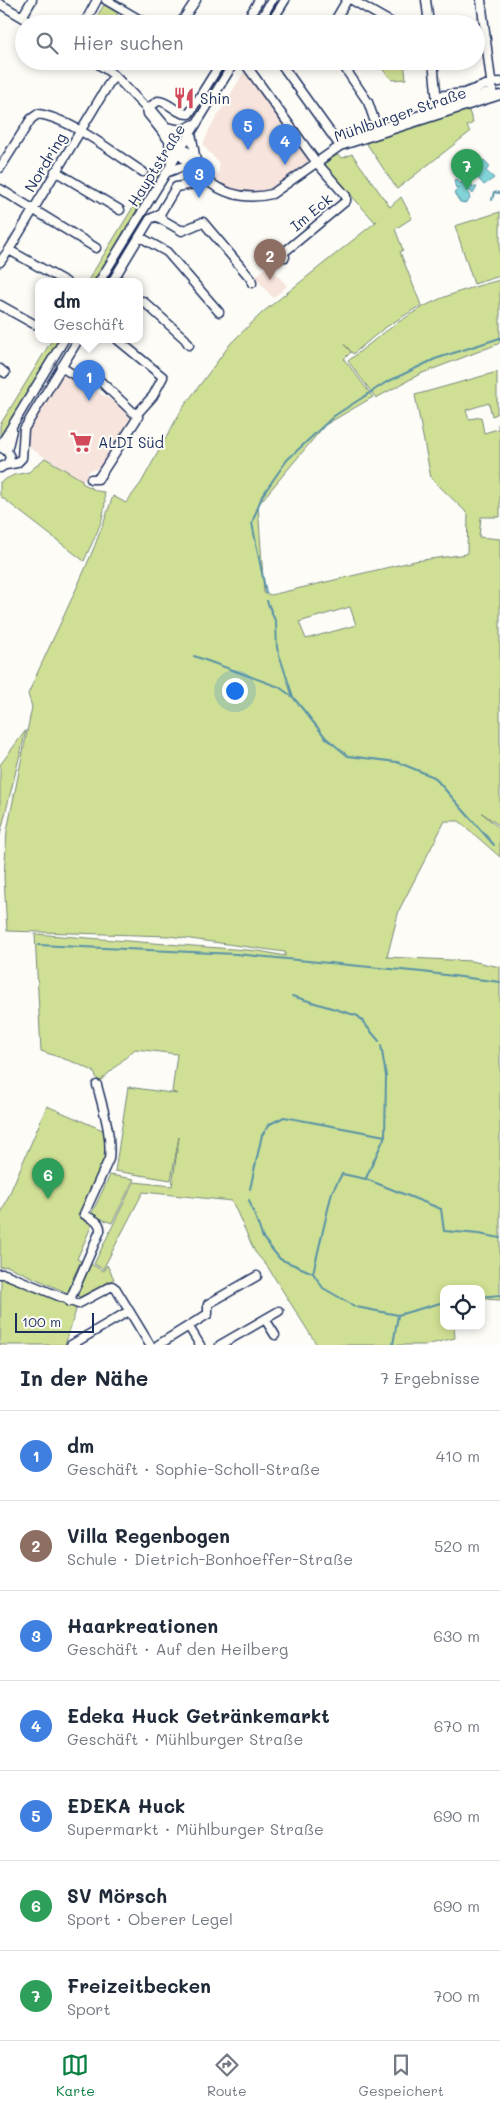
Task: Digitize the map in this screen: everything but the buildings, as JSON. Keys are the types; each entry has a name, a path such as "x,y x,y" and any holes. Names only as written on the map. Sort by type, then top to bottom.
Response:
{"street":[{"path":"23,15 32,0"},
{"path":"89,15 97,0"},
{"path":"106,0 132,15"},
{"path":"186,15 196,0"},
{"path":"250,15 259,0"},
{"path":"263,15 272,0"},
{"path":"276,15 285,0"},
{"path":"338,15 346,0"},
{"path":"352,0 378,15"},
{"path":"426,0 428,15"},
{"path":"481,0 483,15"},
{"path":"0,4 19,15"},
{"path":"485,33 491,83 497,96"},
{"path":"107,70 147,109 153,111 181,149"},
{"path":"147,109 158,100 184,114 188,114 216,70"},
{"name":"Hauptstraße","path":"102,278 229,70"},
{"name":"Im Eck","path":"252,70 317,162 346,196 346,201 282,254 285,257"},
{"path":"285,70 340,146"},
{"path":"346,70 368,102 378,131"},
{"path":"434,70 438,111"},
{"name":"Nordring","path":"0,262 114,75"},
{"path":"437,96 464,93 491,83 500,82"},
{"name":"Mühlburger Straße","path":"181,149 201,177 218,189 229,194 262,197 277,192 340,146 342,140 378,131 438,111 497,96"},
{"path":"147,109 148,114 168,138 181,149"},
{"path":"0,168 31,119 38,114 49,115 80,131 143,172"},
{"path":"166,127 180,130 197,123"},
{"path":"168,138 169,170 194,165 191,133"},
{"path":"55,172 120,210"},
{"path":"114,278 150,219 160,214 176,187 207,180"},
{"path":"0,189 96,248"},
{"path":"156,216 182,232 203,222 251,279 252,283"},
{"path":"140,237 167,252 219,312"},
{"path":"9,250 59,278"},
{"path":"143,301 186,339 188,345"},
{"path":"0,305 34,324"},
{"path":"62,343 14,423 4,450 3,466 20,461 24,453 24,429 76,343"},
{"path":"122,343 163,377 153,396 136,415"},
{"path":"62,367 86,382 96,377 138,417 98,478 90,479"},
{"path":"4,450 24,453"},
{"path":"69,1302 100,1231 98,1222 84,1214 109,1159 110,1149 107,1125 97,1085"},
{"path":"0,1274 78,1304 112,1286 116,1289 150,1345"},
{"path":"158,1345 208,1314 208,1304 257,1276"},
{"path":"72,1345 129,1311"},
{"path":"220,1345 279,1311"},
{"path":"266,1319 275,1335"},
{"path":"188,1326 200,1345"}],"shaded area":[{"path":"245,70 311,160 272,188 257,192 237,191 226,188 217,181 215,179 219,170 219,163 203,145 209,130"},
{"path":"269,265 287,286 273,298 255,277"},
{"path":"63,371 131,412 132,416 98,469 90,470 83,481 30,448 28,442 29,428"}],"green space":[{"path":"104,5 118,13 117,15 98,15"},
{"path":"383,70 405,70 406,79 392,80"},
{"path":"468,108 473,123 467,126 470,132 397,189 365,141"},
{"path":"168,152 167,165 159,174 97,278 89,278 159,165 162,155"},
{"path":"352,154 390,207 401,197 412,218 395,229 403,250 400,252 421,305 383,329 353,354 344,344 351,352 344,359 373,397 325,425 258,505 264,593 271,595 415,561 467,554 468,514 431,478 415,395 497,372 497,414 492,416 489,403 466,410 469,419 481,417 484,433 498,429 498,424 500,424 500,517 481,517 479,537 500,539 500,826 482,813 500,829 500,857 459,821 445,821 399,910 387,957 471,961 500,967 500,1300 485,1299 485,1285 440,1285 440,1330 454,1330 455,1338 426,1345 317,1345 267,1266 255,1252 232,1201 143,1192 103,1269 94,1264 134,1182 172,1186 179,1137 171,1180 115,1171 128,1087 178,1094 172,1092 177,1054 135,1049 99,1082 93,1071 41,1051 35,934 259,951 285,956 285,952 169,936 7,931 4,877 7,831 32,707 28,694 95,546 113,496 126,503 141,483 182,409 231,343 263,312 377,221 375,222 325,166 327,162 337,155 343,158","holes":["350,607 356,625 306,639 299,622"]},
{"path":"500,212 500,276 474,284 455,226"},
{"path":"500,280 500,342 498,344 420,374 376,398 348,361 394,326 432,302"},
{"path":"50,343 59,343 0,442 0,425"},
{"path":"45,458 82,480 82,483 97,491 104,492 105,501 102,519 84,561 0,496 0,482 14,475 29,472"},
{"path":"26,730 0,835 0,765"},
{"path":"47,1106 105,1131 104,1163 94,1190 83,1210 78,1215 93,1222 77,1259 81,1261 73,1278 76,1280 71,1292 68,1293 7,1266 0,1267 0,1216"},
{"path":"110,1175 134,1179 112,1223 91,1215"},
{"path":"89,1263 103,1271 107,1265 114,1279 80,1297 74,1295"},
{"path":"1,1278 8,1279 74,1307 76,1310 65,1345 0,1345"}],"water":[{"path":"484,160 490,166 486,171 494,178 484,185 471,170"},
{"path":"463,176 467,176 473,187 477,187 473,194 468,191 470,199 465,203 460,202 454,193 460,188 456,189 454,180 456,179 461,184"}],"waterway":[{"path":"492,200 494,192 499,193"},
{"path":"266,593 252,523 262,496 287,460 334,416 385,383 435,359 500,338"},
{"path":"267,601 276,623 277,648 293,697"},
{"path":"194,656 279,687 293,697 326,738 348,756 397,762 434,777 494,845"},
{"path":"38,945 236,954 422,972 500,982"},
{"path":"292,996 358,1016 379,1041"},
{"path":"366,1178 385,1136 386,1076 381,1045"},
{"path":"250,1189 262,1135 270,1124 284,1117 385,1136"},
{"path":"313,1273 332,1192 342,1174 366,1179 441,1209 444,1231 500,1238"},
{"path":"249,1200 263,1238 280,1259 313,1273 323,1288 356,1307 398,1315 440,1303"},
{"path":"485,1297 500,1295"},
{"path":"393,1345 398,1315"}],"place":[{"name":"Shin","path":"184,98"},
{"name":"EDEKA Huck","path":"248,150"},
{"name":"Edeka Huck Getränkemarkt","path":"285,165"},
{"name":"Freizeitbecken","path":"467,190"},
{"name":"Haarkreationen","path":"199,198"},
{"name":"Villa Regenbogen","path":"270,280"},
{"name":"dm","path":"89,401"},
{"name":"ALDI Süd","path":"81,442"},
{"name":"SV Mörsch","path":"48,1199"}]}
